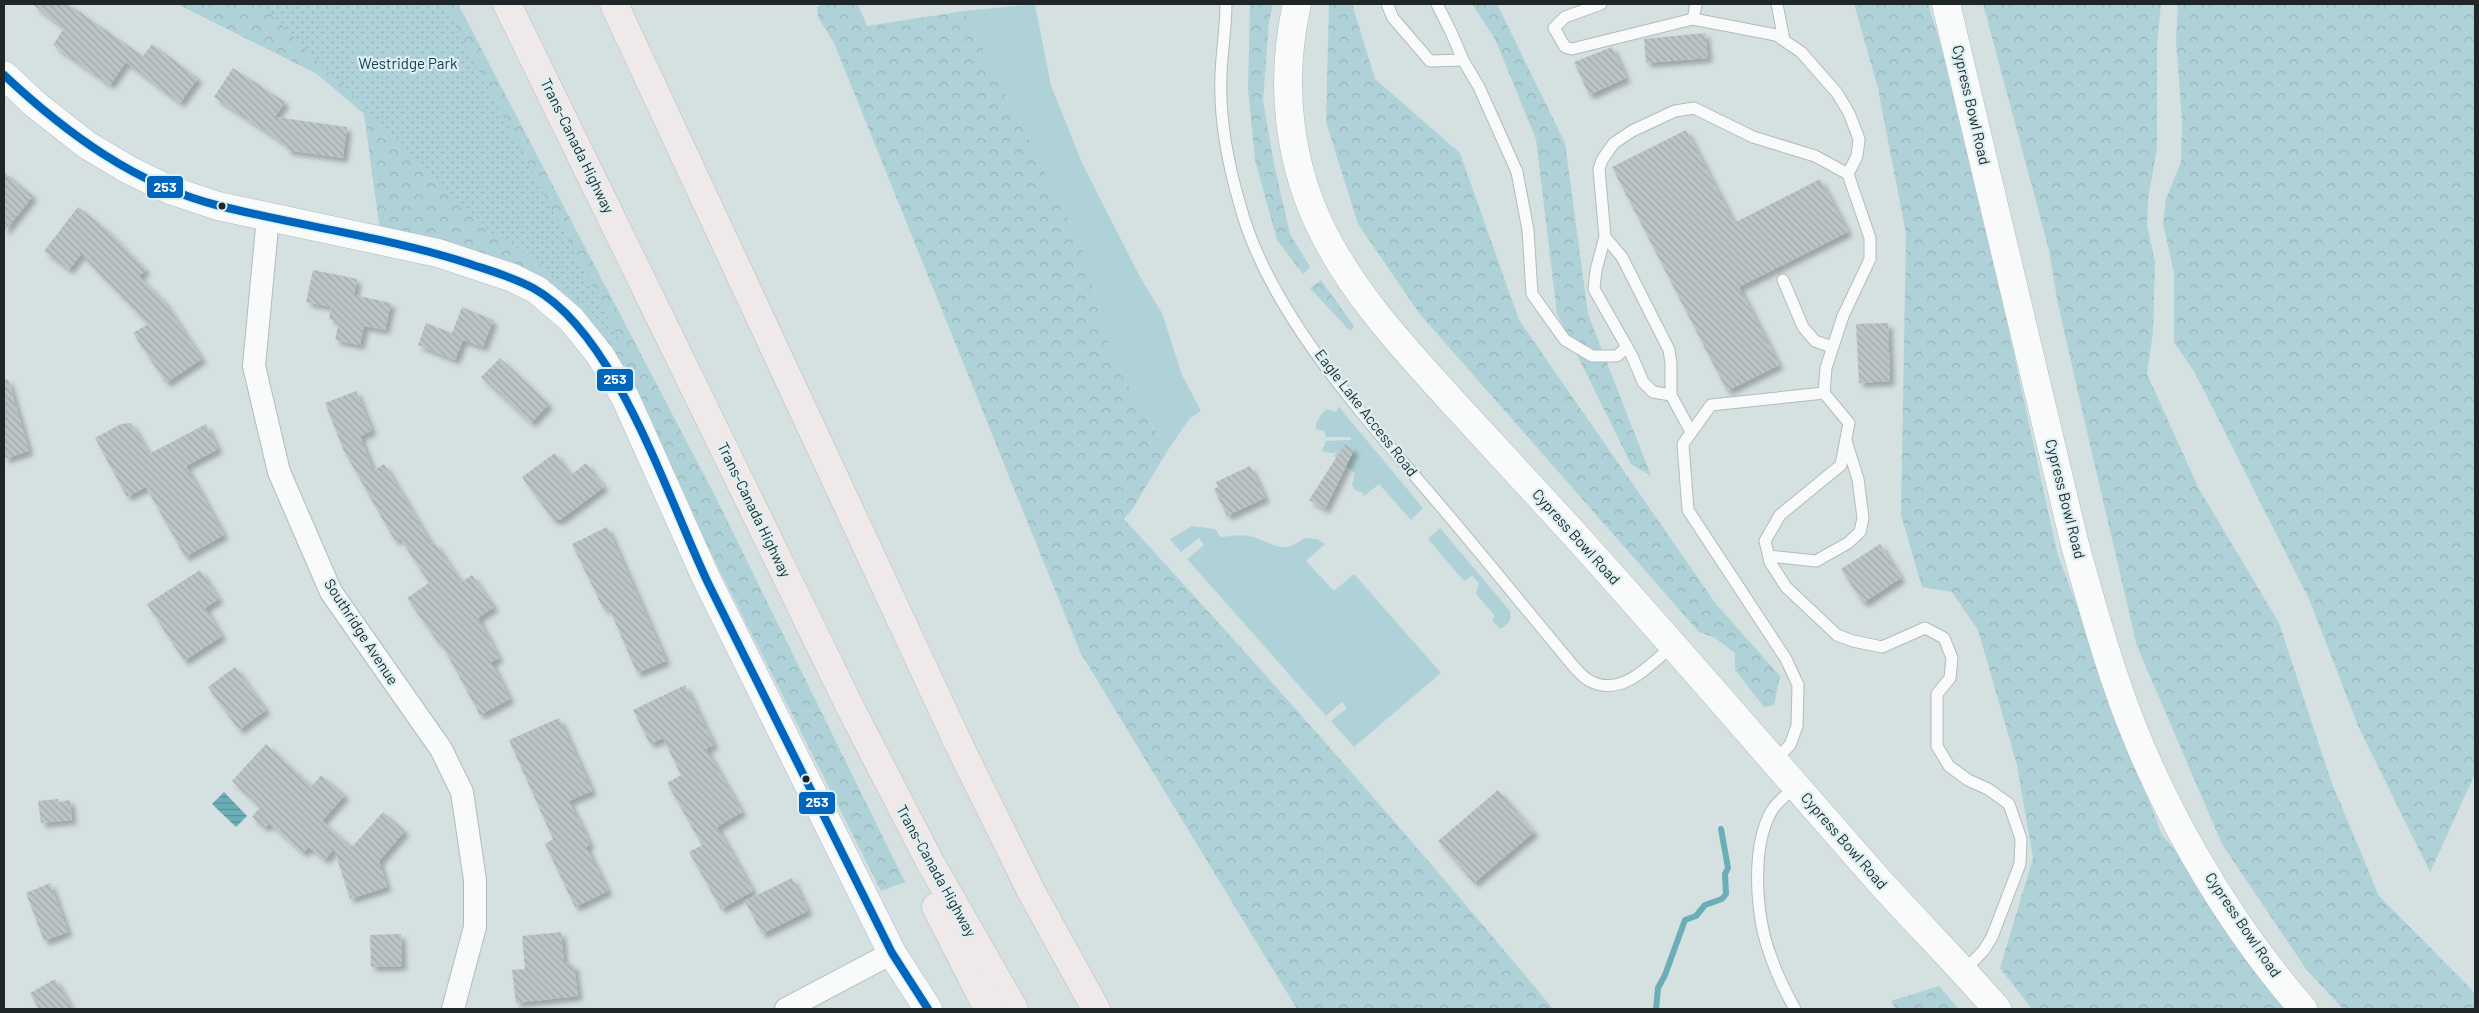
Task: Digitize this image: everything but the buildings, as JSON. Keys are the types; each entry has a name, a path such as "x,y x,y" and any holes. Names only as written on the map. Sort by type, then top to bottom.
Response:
{"highway":[{"name":"Trans-Canada Highway","path":"507,4 891,788 930,862 1014,1009"},
{"path":"614,4 960,747 1071,966 1096,1009"},
{"path":"891,788 925,884 944,926 988,1009"},
{"path":"1071,966 1103,1009"}],"street":[{"name":"Cypress Bowl Road","path":"1298,4 1290,44 1287,84 1290,128 1297,166 1309,202 1326,238 1347,274 1408,352 1674,644 1884,886 1997,1009"},
{"name":"Cypress Bowl Road","path":"1946,4 2074,541 2117,684 2144,751 2177,820 2211,881 2249,939 2303,1009"},
{"path":"4,75 36,105 73,133 128,170 170,190 218,206 438,252 513,278 537,290 571,319 588,337 625,397 707,580 892,953 928,1009"},
{"name":"Southridge Avenue","path":"268,217 254,366 278,472 331,592 441,749 462,792 475,880 475,927 453,1009"},
{"path":"786,1009 892,953"}],"lane":[{"name":"Eagle Lake Access Road","path":"1226,4 1221,75 1222,109 1240,206 1260,259 1278,293 1343,389 1575,668 1589,681 1601,684 1624,683 1634,678 1674,644"},
{"path":"1387,4 1393,18 1430,61 1463,60"},
{"path":"1436,4 1463,60 1479,87 1517,172 1528,230 1532,294 1565,340 1592,356 1617,356 1627,347"},
{"path":"1693,20 1696,4"},
{"path":"1777,4 1784,40"},
{"path":"1596,5 1565,17 1554,28 1565,47 1572,49 1693,20 1776,35 1784,40 1801,52 1837,93 1849,113 1859,138 1857,156 1848,174"},
{"path":"1671,395 1652,392 1643,382 1627,347 1594,289 1596,270 1605,237 1599,169 1602,160 1614,144 1632,131 1675,111 1694,108 1753,137 1815,156 1848,174 1870,238 1870,259 1843,316 1826,368 1824,393 1849,423 1841,465 1780,515 1765,541 1769,556 1786,587 1837,635 1852,641 1882,647 1925,628 1944,638 1952,658 1950,678 1937,694 1937,746 1949,766 1968,780 1988,789 2009,804 2021,839 2020,864 1992,937 1984,950 1964,971"},
{"path":"1605,237 1622,257 1669,350 1671,395 1691,432"},
{"path":"1783,280 1803,327 1815,341 1832,347"},
{"path":"1774,761 1790,744 1797,726 1798,685 1786,659 1688,510 1683,444 1711,405 1824,393"},
{"path":"1769,556 1816,561 1848,543 1860,532 1863,518 1858,479 1846,440"},
{"path":"1795,1009 1770,957 1763,928 1758,888 1760,848 1766,823 1773,809 1796,786"}],"green space":[{"path":"177,4 458,4 715,496 905,882 881,891 646,424 568,310 380,231 364,114 317,74"},
{"name":"Westridge Park","path":"260,4 444,4 629,357 587,307 534,259 491,232"},
{"path":"823,4 858,4 867,26 964,11 1081,244 1114,363 1168,450 1133,508 1124,519 1342,761 1553,1009 1297,1009 1080,652 834,43 818,17 817,7"},
{"path":"1035,4 1051,86 1083,165 1140,277 1162,313 1182,375 1201,411 1189,419 1168,450 1114,363 1081,244 964,11"},
{"path":"1250,4 1273,4 1269,22 1263,101 1274,164 1290,234 1310,267 1303,274 1277,240 1255,160 1248,89"},
{"path":"1329,4 1352,4 1375,79 1460,153 1519,320 1716,604 1780,676 1774,705 1764,707 1735,670 1735,653 1715,638 1699,632 1419,313 1358,224 1326,122"},
{"path":"1472,4 1497,4 1565,143 1588,314 1651,476 1631,464 1557,314 1536,139 1495,39"},
{"path":"1854,4 1928,4 1945,59 1986,226 2057,552 2162,835 2318,1009 2032,1009 2000,968 2033,858 2017,765 1978,630 1952,592 1922,587 1901,515 1906,234 1878,88"},
{"path":"1983,4 2161,4 2157,45 2157,148 2148,200 2147,226 2155,262 2153,332 2147,374 2199,489 2279,623 2331,781 2379,896 2472,990 2475,996 2475,1009 2343,1009 2306,969 2222,844 2137,646 2057,299 2049,250"},
{"path":"2178,4 2475,4 2475,774 2430,872 2359,728 2309,599 2195,373 2174,342 2174,273 2163,223 2166,199 2181,162 2182,121 2176,40"},
{"path":"1321,280 1354,326 1352,330 1349,330 1310,288"},
{"path":"1339,407 1423,508 1411,520 1379,484 1364,496 1363,493 1355,490 1352,485 1355,473 1334,456 1337,452 1322,451 1326,441 1351,440 1350,437 1326,437 1324,431 1316,429 1321,415 1327,409 1336,412"},
{"path":"1192,526 1215,529 1221,537 1249,536 1283,547 1297,544 1304,538 1317,539 1325,544 1306,561 1334,591 1354,574 1441,673 1354,747 1331,721 1347,708 1342,702 1326,716 1187,559 1204,545 1199,538 1181,552 1170,539"},
{"path":"1440,528 1510,611 1509,622 1505,626 1500,629 1492,620 1495,616 1476,594 1479,583 1472,576 1464,581 1428,539"},
{"path":"1939,986 1959,1009 1896,1009 1891,1001"}],"water":[{"path":"224,792 247,816 236,827 212,804"}],"waterway":[{"path":"1656,1009 1658,988 1665,975 1685,920 1696,916 1705,905 1722,899 1726,894 1725,874 1728,868 1721,829"}],"transit line":[{"name":"253","path":"4,75 77,136 131,171 160,185 189,197 220,206 408,246 470,264 502,274 525,284 563,310 590,342 615,380 637,422 709,585 892,953 928,1009"}]}
